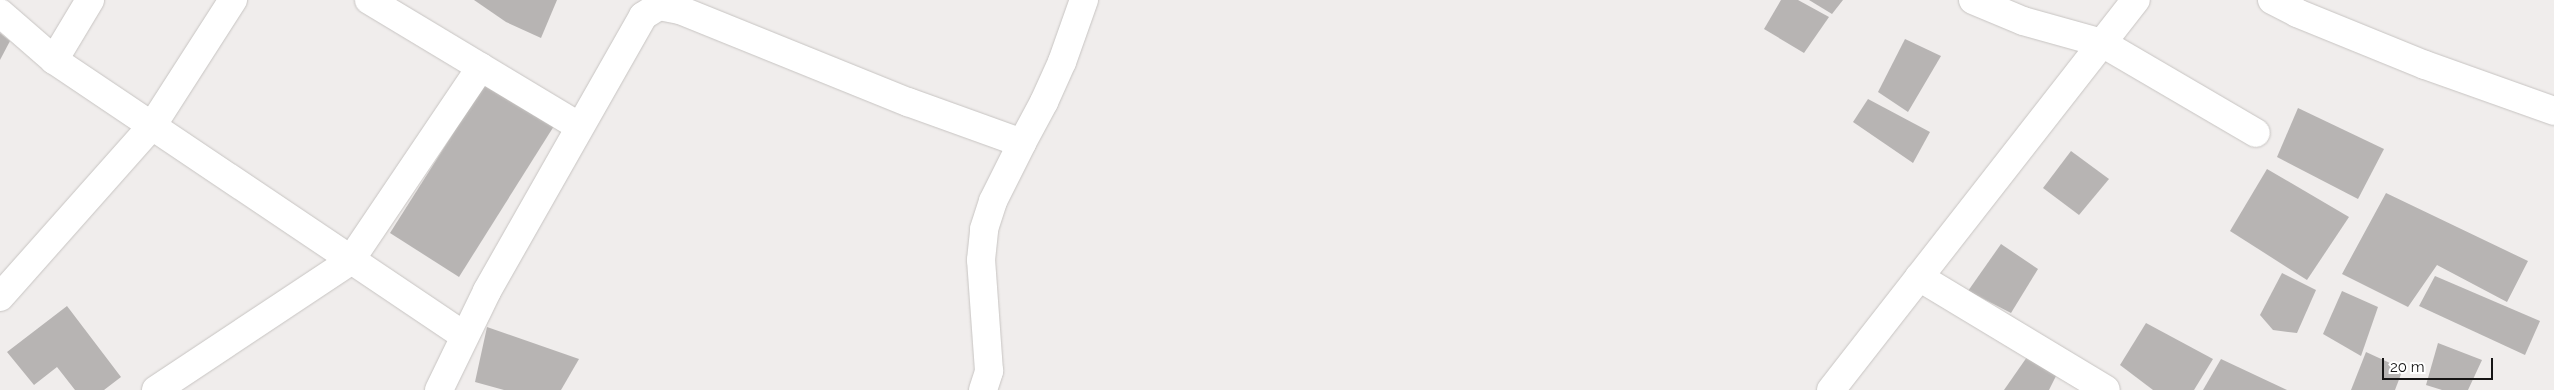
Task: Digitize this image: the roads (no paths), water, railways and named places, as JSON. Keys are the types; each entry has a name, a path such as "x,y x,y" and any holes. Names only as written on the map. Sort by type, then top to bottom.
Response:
{"street":[{"path":"54,60 90,0"},
{"path":"0,297 152,126 233,0"},
{"path":"369,0 579,126"},
{"path":"983,390 989,371 980,260 984,229 993,201 1044,102 1062,62 1084,0"},
{"path":"1973,0 2024,21 2102,43 2256,133"},
{"path":"1831,390 2136,0"},
{"path":"2272,0 2297,13 2424,65 2554,111"},
{"path":"439,390 464,336 579,126 643,16 659,6 680,10 900,99 1022,143"},
{"path":"0,13 54,60 464,336"},
{"path":"156,390 350,261 482,68"},
{"path":"1919,277 2106,390"}]}
